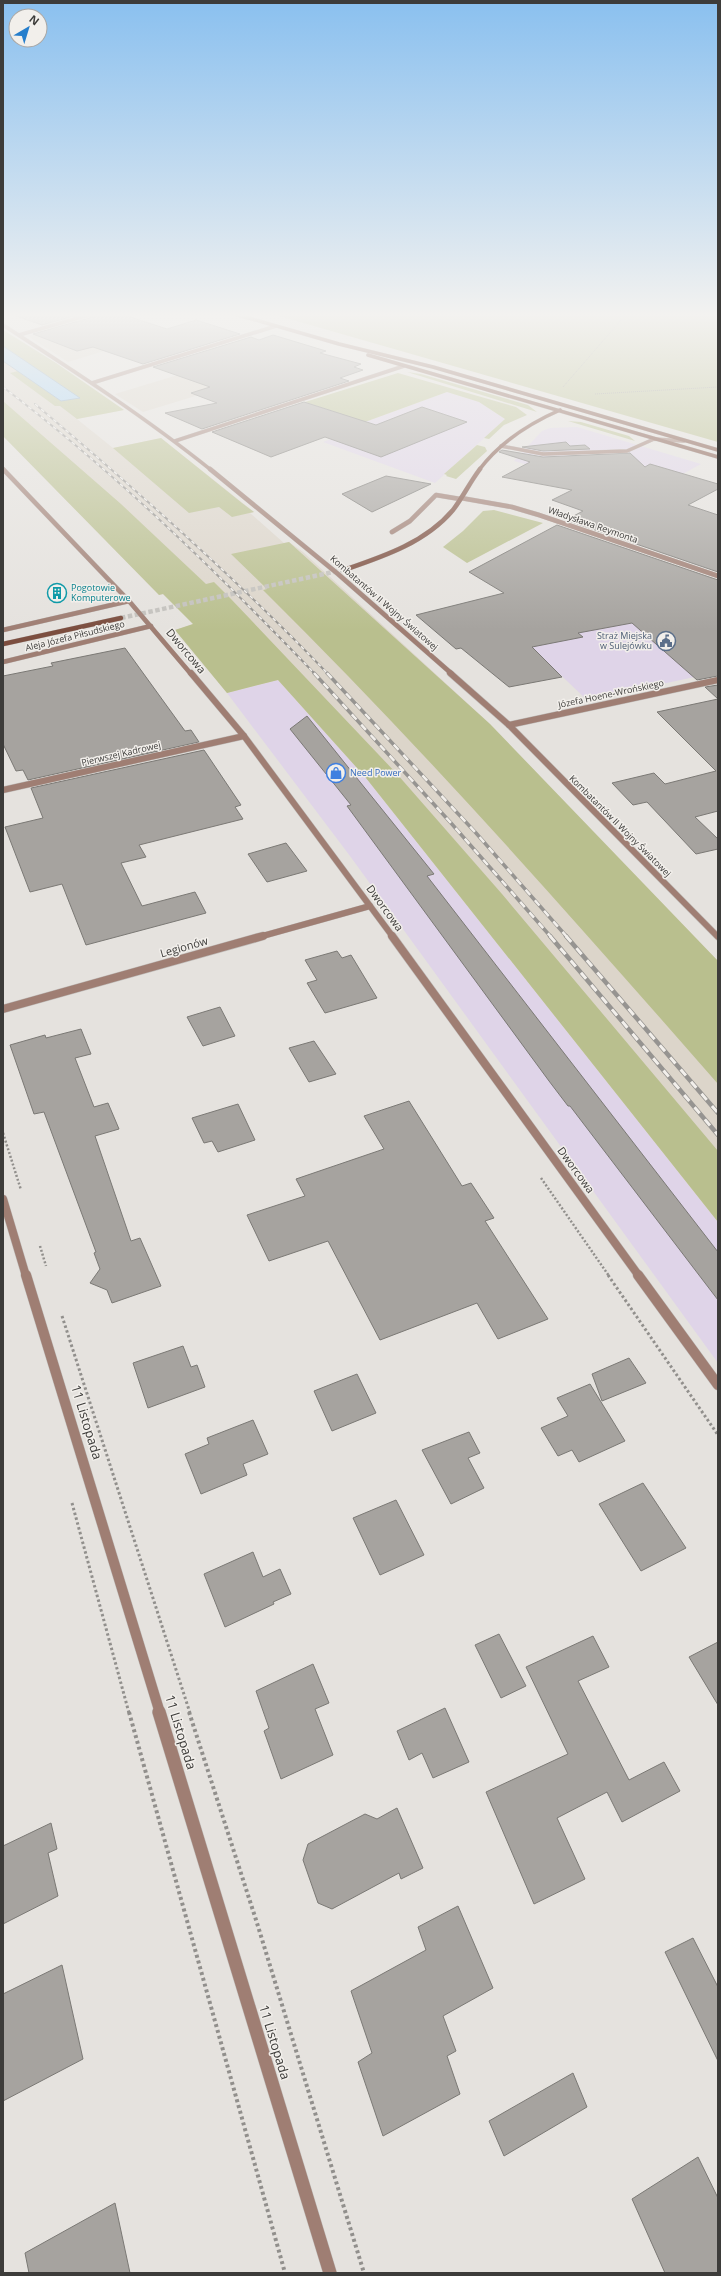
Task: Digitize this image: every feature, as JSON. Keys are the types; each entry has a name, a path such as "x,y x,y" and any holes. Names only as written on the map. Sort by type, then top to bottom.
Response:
{"main road":[{"path":"347,569 372,560 417,539 447,516 485,462 501,446 530,423 542,418"},
{"path":"583,418 717,457"},
{"path":"607,418 718,450"},
{"name":"Aleja Józefa Piłsudskiego","path":"3,644 121,618"}],"street":[{"name":"Kombatantów II Wojny Światowej","path":"142,418 174,441 338,574 509,725 718,937"},
{"path":"174,441 244,418"},
{"path":"501,446 543,454 627,451 654,439 684,440"},
{"name":"Dworcowa","path":"3,469 129,601 244,736 370,906 718,1386"},
{"path":"392,532 410,521 436,495 461,498"},
{"name":"Władysława Reymonta","path":"461,498 512,507 539,515 718,576"},
{"name":"Aleja Józefa Piłsudskiego","path":"3,630 129,601"},
{"name":"Aleja Józefa Piłsudskiego","path":"3,662 151,626"},
{"name":"Józefa Hoene-Wrońskiego","path":"509,725 718,680"},
{"name":"Pierwszej Kadrowej","path":"3,790 244,736"},
{"name":"Legionów","path":"3,1009 370,906"},
{"name":"11 Listopada","path":"3,1199 330,2273"}],"path":[{"path":"3,1133 23,1195"},
{"path":"38,1240 48,1270"},
{"path":"60,1308 257,1923 364,2273"},
{"path":"70,1494 207,1997 285,2273"}],"shaded area":[{"path":"3,418 81,418 77,419 113,448 161,438 254,512 250,513 284,543 289,542 303,552 490,724 718,961 718,1222 366,778 278,680 227,693 175,630 193,624 163,594 159,595 3,436"},
{"path":"375,418 505,419 435,483 323,442 370,424 365,422"},
{"path":"577,427 701,464 648,493 584,481 514,461 542,431 550,428"},
{"path":"658,614 718,672 587,700 526,642"},
{"path":"278,680 366,778 718,1222 718,1363 350,856 227,693"}],"green space":[{"path":"3,418 23,418 121,504 206,584 214,582 397,774 502,894 718,1151 718,1222 366,778 278,680 227,693 175,630 193,624 163,594 159,595 3,436"},
{"path":"354,418 375,418 365,422"},
{"path":"504,418 520,418 504,425 489,439 484,438 505,419"},
{"path":"635,418 718,418 718,442"},
{"path":"568,421 581,422 629,436 635,441"},
{"path":"161,438 254,512 232,517 219,507 189,513 113,448"},
{"path":"477,445 485,447 487,451 456,479 444,474"},
{"path":"494,510 543,523 467,563 443,547 463,531 483,511"},
{"path":"289,542 490,724 718,961 718,1084 439,771 263,590 267,589 231,554"}],"building":[{"path":"177,418 235,418 202,429"},
{"path":"254,418 355,418 376,425 393,418 456,418 467,422 381,457 325,437 271,457 212,432"},
{"path":"566,442 570,446 585,445 590,449 543,451 522,447"},
{"path":"502,450 543,457 630,453 645,467 650,464 718,484 718,489 688,505 718,515 718,572 566,520 583,511 552,500 572,490 502,477 530,462 499,452"},
{"path":"386,476 431,484 372,512 342,494"},
{"path":"557,525 718,580 718,676 697,680 632,623 578,633 583,637 532,647 562,677 509,687 461,648 456,649 416,615 504,593 469,572"},
{"path":"125,648 185,731 191,730 199,742 28,780 23,770 16,771 3,744 3,676 53,666 51,663"},
{"path":"718,685 718,699 705,687"},
{"path":"718,699 718,811 695,817 718,839 718,849 696,854 647,802 633,805 612,783 654,773 665,784 716,771 657,712"},
{"path":"307,716 434,874 427,876 718,1252 718,1300 570,1106 568,1106 549,1081 347,806 351,805 290,729"},
{"path":"204,750 241,805 235,807 243,819 139,845 146,857 121,863 142,906 195,892 206,913 86,945 62,884 30,892 5,827 43,818 31,788"},
{"path":"286,843 307,871 267,882 248,854"},
{"path":"337,951 342,958 351,955 377,998 325,1013 307,983 317,980 305,960"},
{"path":"220,1007 235,1036 203,1046 187,1017"},
{"path":"81,1029 91,1054 75,1058 94,1107 108,1103 119,1129 95,1136 131,1241 140,1238 161,1286 112,1303 107,1290 90,1283 100,1269 94,1253 96,1252 44,1112 34,1114 10,1045 45,1035 46,1038"},
{"path":"314,1041 336,1074 309,1082 289,1048"},
{"path":"409,1101 462,1186 471,1183 494,1218 485,1221 548,1319 498,1339 477,1303 380,1340 328,1241 269,1261 247,1215 305,1196 296,1179 384,1149 364,1116"},
{"path":"238,1104 255,1140 218,1152 212,1141 204,1143 192,1118"},
{"path":"183,1346 191,1367 197,1365 205,1387 148,1408 133,1363"},
{"path":"629,1358 646,1383 602,1401 592,1374"},
{"path":"357,1374 376,1413 332,1431 314,1391"},
{"path":"590,1384 625,1441 579,1462 572,1450 558,1456 541,1428 568,1416 557,1398"},
{"path":"253,1420 268,1454 243,1464 247,1475 201,1494 185,1454 209,1444 207,1438"},
{"path":"469,1432 480,1453 468,1458 484,1488 451,1504 422,1450"},
{"path":"643,1483 686,1548 641,1571 599,1504"},
{"path":"396,1500 424,1555 380,1575 353,1518"},
{"path":"253,1552 263,1577 280,1569 291,1594 273,1602 274,1604 225,1627 204,1574"},
{"path":"499,1634 526,1686 501,1698 475,1645"},
{"path":"593,1636 609,1667 578,1681 629,1780 664,1762 680,1791 622,1822 607,1792 557,1818 585,1879 534,1904 486,1792 568,1754 526,1667"},
{"path":"718,1642 718,1705 689,1657"},
{"path":"313,1664 329,1703 315,1709 333,1755 281,1779 264,1731 269,1728 256,1691"},
{"path":"445,1708 469,1762 433,1778 422,1753 409,1760 397,1731"},
{"path":"397,1808 423,1868 401,1879 399,1873 332,1909 318,1903 303,1860 308,1844 365,1814 377,1819"},
{"path":"51,1823 57,1849 48,1853 58,1896 3,1924 3,1846"},
{"path":"458,1906 493,1988 443,2016 456,2051 447,2056 460,2094 383,2136 358,2062 372,2053 351,1991 426,1950 418,1927"},
{"path":"693,1938 718,1987 718,2061 665,1952"},
{"path":"62,1965 83,2059 3,2101 3,1994"},
{"path":"573,2073 587,2107 504,2156 489,2121"},
{"path":"698,2157 718,2198 718,2273 665,2273 632,2199"},
{"path":"115,2203 130,2273 29,2273 25,2253"}],"tunnel":[{"path":"121,618 347,569"}],"railway":[{"path":"43,418 86,454 165,524 241,598 315,674"},
{"path":"52,418 111,469 222,569 328,674"},
{"path":"314,673 451,823 551,937"},
{"path":"327,673 476,833 567,937"},
{"path":"550,936 718,1135"},
{"path":"566,936 718,1113"}],"place":[{"name":"Pogotowie Komputerowe","path":"57,593"},
{"name":"Straż Miejska w Sulejówku","path":"666,641"},
{"name":"Need Power","path":"336,773"}]}
